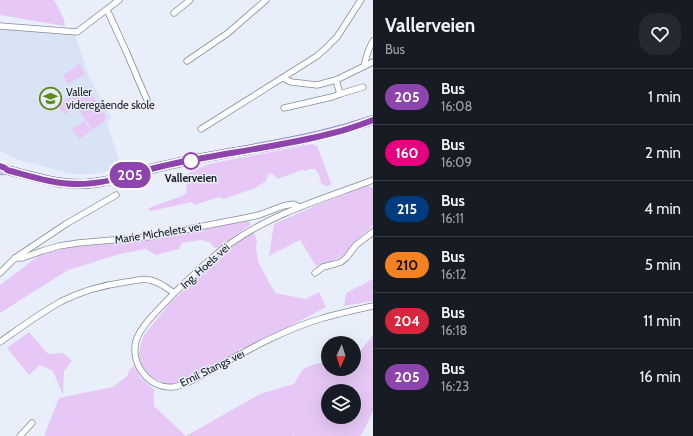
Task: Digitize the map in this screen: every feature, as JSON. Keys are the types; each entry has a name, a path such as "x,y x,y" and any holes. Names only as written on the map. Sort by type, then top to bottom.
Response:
{"main road":[{"path":"2,169 61,183 98,183 181,162 313,138 334,133 373,120"}],"street":[{"path":"0,26 77,32 119,0"},
{"path":"174,13 190,0"},
{"path":"187,62 228,33 266,0"},
{"path":"201,129 317,56 337,36 361,0"},
{"path":"106,10 126,51 147,100"},
{"path":"364,66 366,55 373,41"},
{"path":"283,78 291,82 318,85 336,80 373,62"},
{"path":"336,80 340,94"},
{"path":"284,108 332,97 364,87"},
{"name":"Ing. Hoels vei","path":"0,342 44,312 78,294 96,288 114,283 149,279 158,282 174,293 232,241 265,222 300,207 372,182"},
{"path":"0,273 15,258 66,224 116,195"},
{"name":"Marie Michelets vei","path":"15,258 22,258 59,246 147,236 245,218 293,204 300,207"},
{"path":"315,273 323,267 341,262 356,245 373,232"},
{"name":"Emil Stangs vei","path":"174,293 148,322 140,333 136,342 136,360 140,370 145,376 157,384 172,387 193,380 264,342 291,330 319,319 373,306"},
{"path":"20,436 32,423"}],"shaded area":[{"path":"0,0 54,0 64,19 65,26 0,15"},
{"name":"Valler videregående skole","path":"0,29 75,35 90,79 111,117 107,124 122,169 92,174 71,174 16,159 0,151"},
{"path":"80,64 85,74 68,84 63,75"},
{"path":"86,87 106,117 104,122 92,130 71,97"},
{"path":"70,97 76,107 64,115 58,105"},
{"path":"84,121 91,131 79,139 72,129"},
{"path":"312,144 317,146 331,185 325,186 321,183 319,174 315,169 308,169 306,171 302,170 277,179 270,173 266,181 255,188 224,199 219,197 194,205 192,202 151,211 149,210 149,208 182,196 187,192 185,175 209,164"},
{"path":"367,185 373,188 373,226 360,237 345,254 334,260 316,266 300,240 269,256 274,224"},
{"path":"248,221 251,224 219,247 214,248 211,243 201,240 182,243 179,249 156,255 145,249 120,254 68,270 0,313 0,285 41,254 74,247 151,240"},
{"path":"254,233 257,240 256,248 258,261 275,293 306,299 319,292 326,307 192,378 169,386 152,377 140,362 139,354 144,335 171,302 232,247 250,234"},
{"path":"373,279 373,301 344,306 346,293"},
{"path":"29,332 48,354 63,353 72,361 64,371 63,395 53,371 40,365 29,375 7,348"},
{"path":"373,335 373,411 360,436 186,436 260,394 294,384 302,370 312,365 321,363 321,376 361,376 361,350"},
{"path":"134,366 140,377 154,389 154,406 186,436 44,436 59,398 113,387 127,376 130,369"}],"bus line":[{"name":"205","path":"0,166 7,170 57,182 77,184 98,183 124,178 181,162 291,143 334,133 373,120"}],"place":[{"name":"Valler videregående skole","path":"50,98"},
{"name":"Vallerveien","path":"191,161"}]}
